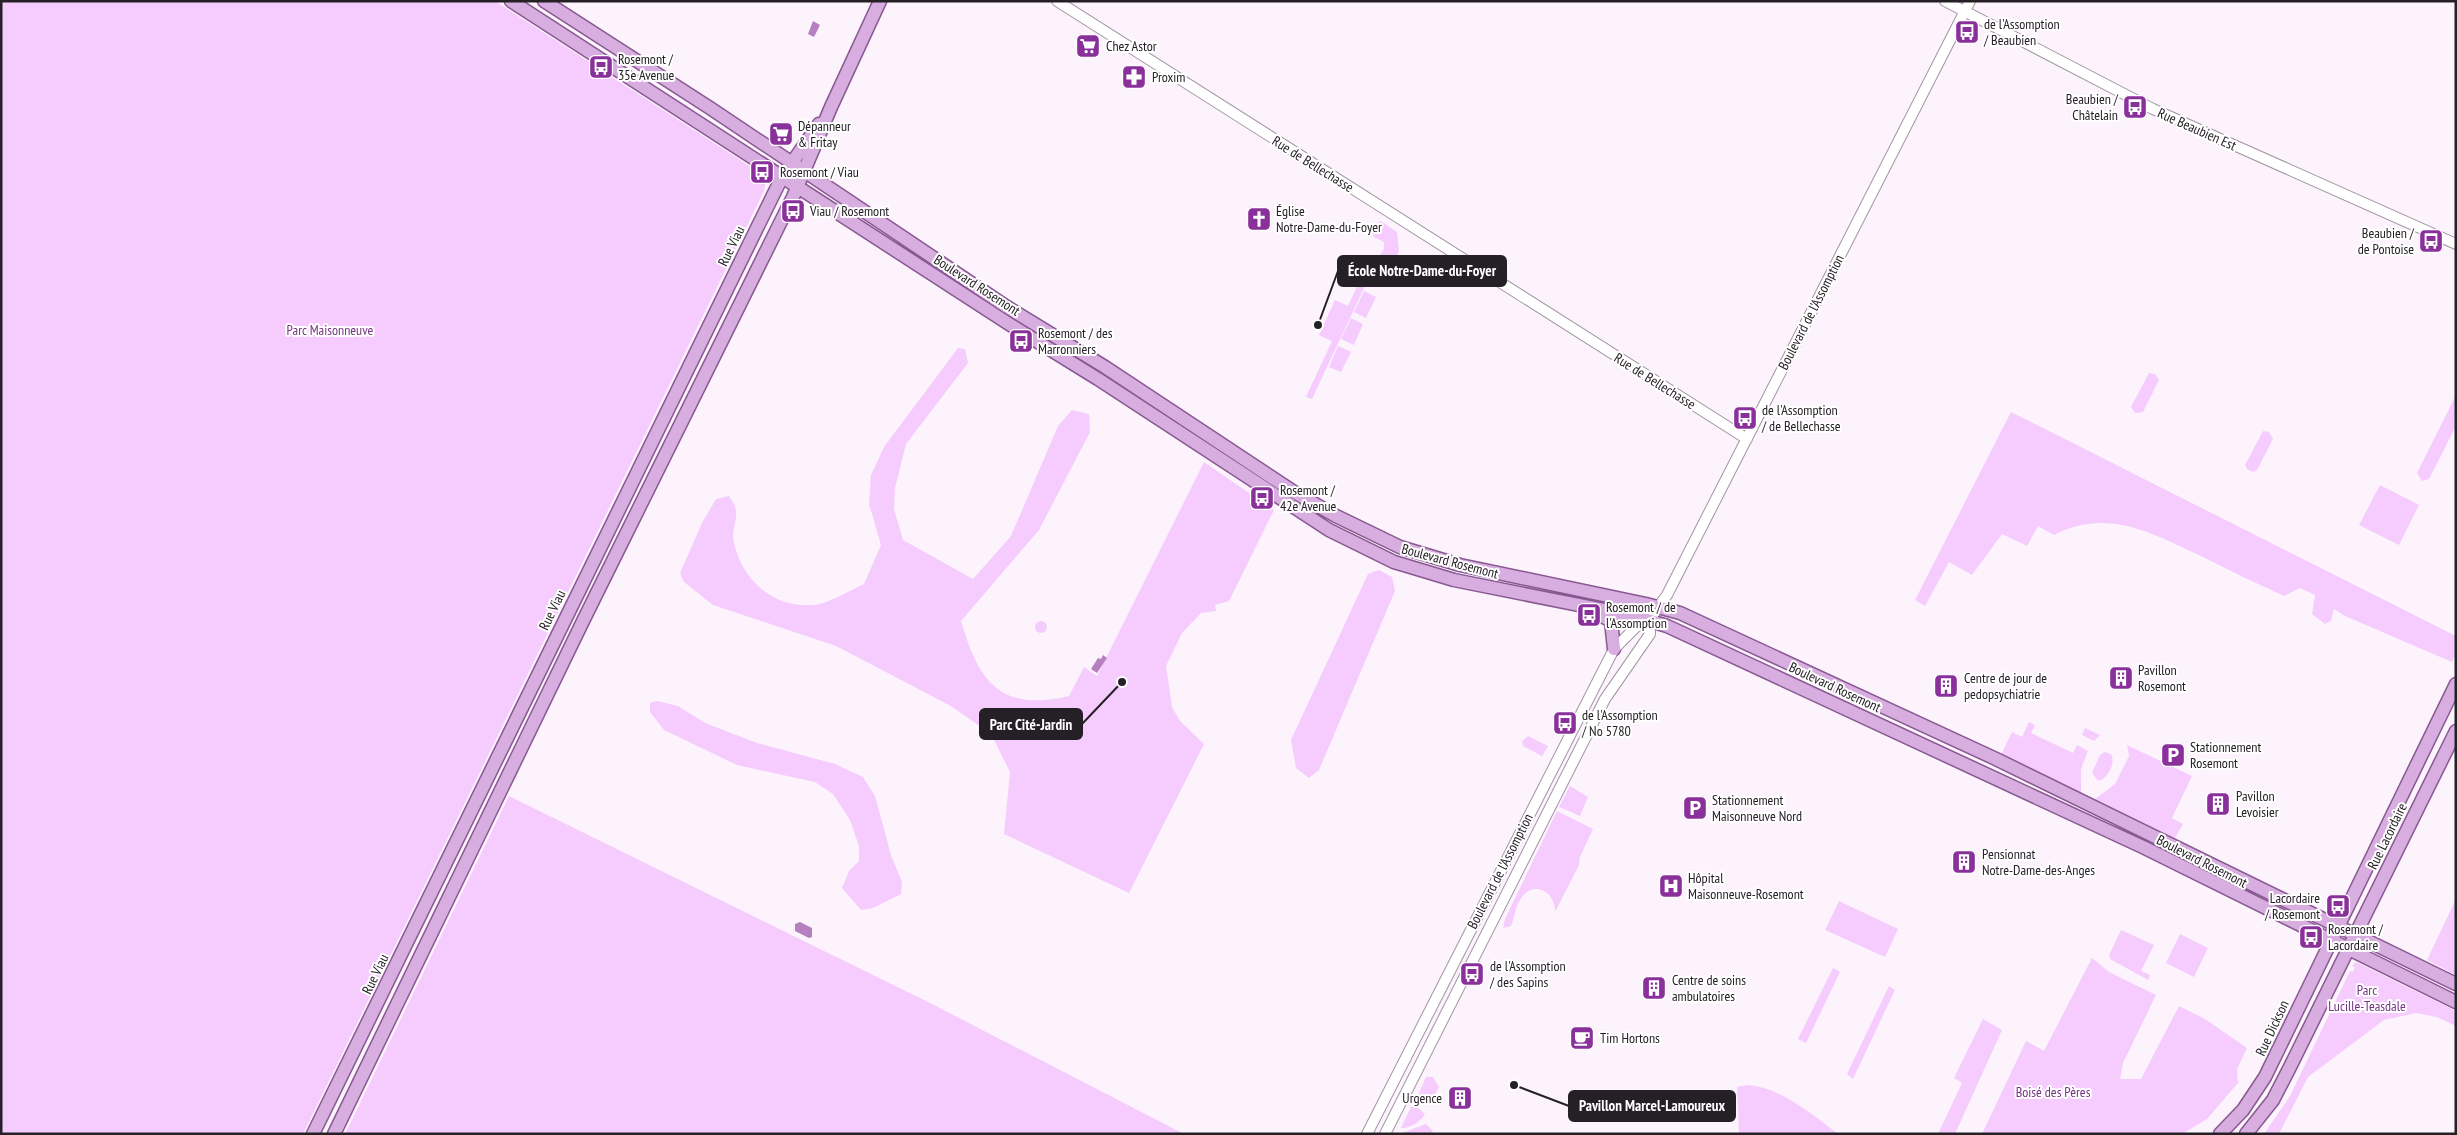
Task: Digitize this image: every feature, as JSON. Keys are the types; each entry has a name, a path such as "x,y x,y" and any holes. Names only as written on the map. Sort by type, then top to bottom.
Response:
{"main road":[{"name":"Boulevard Rosemont","path":"511,1 1329,530 1394,562 1445,577 1649,620 1667,626 1998,779 2456,1002"},
{"name":"Boulevard Rosemont","path":"544,1 710,108 1007,307 1106,367 1294,492 1336,516 1400,547 1460,565 1680,613 1996,759 2456,984"},
{"name":"Rue Viau","path":"334,1134 805,172 831,107 880,1"},
{"name":"Rue Viau","path":"313,1134 782,177 831,107"},
{"path":"1582,607 1606,617 1611,622 1614,649"},
{"name":"Rue Lacordaire","path":"2337,926 2456,684"},
{"name":"Rue Lacordaire","path":"2355,934 2456,731"},
{"path":"2426,742 2446,750"},
{"name":"Rue Dickson","path":"2220,1134 2242,1110 2265,1077 2337,926"},
{"path":"2246,1134 2273,1100 2355,934"}],"street":[{"name":"Rue de Bellechasse","path":"1058,1 1747,439"},
{"name":"Rue Beaubien Est","path":"1945,1 2153,109 2456,244"},
{"name":"Boulevard de l'Assomption","path":"1367,1134 1614,649 1636,627 1649,620 1659,607 1747,439 1970,1"},
{"name":"Boulevard de l'Assomption","path":"1385,1134 1604,699 1650,634 1649,620"}],"green space":[{"name":"Parc Maisonneuve","path":"1,1 495,1 754,169 766,180 764,191 303,1134 1,1134"},
{"path":"1381,221 1397,232 1399,251 1386,280 1375,277 1372,271 1312,399 1306,397 1332,341 1319,335 1335,300 1348,306 1370,258 1376,261 1384,249 1384,242 1374,237 1370,230 1372,226"},
{"path":"1364,291 1376,297 1366,318 1354,312"},
{"path":"1351,318 1363,324 1354,345 1341,339"},
{"path":"1338,346 1351,352 1341,372 1329,367"},
{"path":"958,348 965,349 968,363 906,444 895,488 894,509 903,540 973,579 1011,536 1058,426 1072,410 1089,414 1090,432 1039,530 961,621 968,643 985,676 996,688 1010,696 1026,700 1046,700 1069,696 1084,667 1097,676 1204,462 1274,510 1229,601 1215,605 1216,611 1201,613 1182,633 1166,666 1172,707 1180,721 1204,744 1129,893 1004,834 1010,772 991,734 951,706 836,646 713,605 684,582 680,573 703,521 716,499 729,496 736,509 733,536 738,557 753,581 762,590 786,602 799,605 814,605 864,584 881,545 869,504 871,475 884,447"},
{"path":"2149,373 2155,374 2159,380 2143,412 2135,413 2131,407"},
{"path":"2456,395 2456,426 2429,479 2422,481 2417,473"},
{"path":"2011,412 2456,636 2456,654 2452,662 2345,616 2334,609 2331,621 2325,624 2312,614 2315,595 2300,588 2284,596 2148,532 2112,524 2093,523 2074,527 2054,535 2038,526 2027,546 2002,534 1972,575 1949,562 1925,606 1915,600"},
{"path":"2263,431 2269,432 2273,439 2257,470 2253,472 2247,469 2245,465"},
{"path":"2380,485 2419,505 2399,545 2359,525"},
{"path":"1379,570 1392,577 1395,591 1319,770 1309,778 1296,768 1291,740 1368,574"},
{"path":"1039,621 1043,621 1047,627 1043,633 1039,633 1035,629 1035,625"},
{"path":"657,701 678,706 705,723 757,743 835,764 863,777 875,796 891,855 902,882 901,894 873,908 861,910 842,888 849,871 859,861 859,846 850,820 833,794 815,782 737,765 664,730 650,712 650,703"},
{"path":"2029,722 2035,725 2031,733 2073,753 2077,745 2088,751 2081,769 2081,793 2001,755 2012,732 2022,737"},
{"path":"2085,728 2100,735 2094,741 2082,735"},
{"path":"1528,736 1548,746 1542,756 1523,746 1522,741"},
{"path":"2127,745 2192,776 2172,818 2183,824 2175,838 2095,799 2115,784 2129,756"},
{"path":"2105,752 2111,754 2112,766 2108,774 2098,781 2092,773 2100,755"},
{"path":"1570,786 1588,797 1580,816 1559,807"},
{"path":"509,796 930,1003 1184,1134 345,1134"},
{"path":"1557,811 1593,829 1580,857 1579,865 1555,912 1552,899 1548,894 1538,889 1533,890 1527,892 1520,900 1511,926 1503,928 1505,919"},
{"path":"2456,899 2456,975 2427,960"},
{"path":"1839,901 1898,929 1885,957 1825,930"},
{"path":"2121,930 2154,945 2141,971 2150,975 2148,980 2110,959 2109,955"},
{"path":"2180,934 2208,948 2194,977 2166,963"},
{"name":"Boisé des Pères","path":"2092,958 2109,972 2156,995 2123,1063 2120,1079 2141,1079 2179,1006 2205,1019 2247,1048 2237,1069 2238,1083 2207,1119 2182,1134 1982,1134 2026,1041 2044,1051"},
{"name":"Parc Lucille-Teasdale","path":"2356,962 2456,1011 2456,1026 2437,1017 2416,1013 2384,1020 2308,1077 2279,1134 2264,1134 2290,1096 2350,971 2353,972 2355,967 2352,966"},
{"path":"1833,968 1840,972 1806,1043 1798,1039"},
{"path":"1889,986 1895,990 1853,1079 1847,1074"},
{"path":"1983,1019 2002,1030 1955,1134 1938,1134 1962,1083 1954,1078"},
{"path":"1426,1077 1433,1077 1439,1087 1432,1100 1425,1103 1417,1098"},
{"path":"1747,1085 1759,1087 1783,1096 1806,1110 1838,1134 1739,1134 1737,1087"},
{"path":"1416,1106 1425,1114 1423,1117 1411,1126 1401,1128 1411,1107"},
{"path":"1426,1124 1433,1131 1430,1134 1399,1134"}],"shaded area":[{"path":"813,21 820,25 814,37 808,34"},
{"path":"1103,655 1107,658 1097,673 1091,669 1098,658 1101,659"},
{"path":"800,922 812,928 812,937 809,938 795,931 795,924"}],"place":[{"name":"de l'Assomption / Beaubien","path":"1967,32"},
{"name":"Chez Astor","path":"1088,46"},
{"name":"Rosemont / 35e Avenue","path":"601,67"},
{"name":"Proxim","path":"1134,77"},
{"name":"Beaubien / Châtelain","path":"2135,107"},
{"name":"Dépanneur & Fritay","path":"781,134"},
{"name":"Rosemont / Viau","path":"762,172"},
{"name":"Viau / Rosemont","path":"793,211"},
{"name":"Église Notre-Dame-du-Foyer","path":"1259,219"},
{"name":"Beaubien / de Pontoise","path":"2431,241"},
{"name":"École Notre-Dame-du-Foyer","path":"1318,325"},
{"name":"Rosemont / des Marronniers","path":"1021,341"},
{"name":"de l'Assomption / de Bellechasse","path":"1745,418"},
{"name":"Rosemont / 42e Avenue","path":"1262,498"},
{"name":"Rosemont / de l'Assomption","path":"1589,615"},
{"name":"Pavillon Rosemont","path":"2121,678"},
{"name":"Parc Cité-Jardin","path":"1122,682"},
{"name":"Centre de jour de pedopsychiatrie","path":"1946,686"},
{"name":"de l'Assomption / No 5780","path":"1565,723"},
{"name":"Stationnement Rosemont","path":"2173,755"},
{"name":"Pavillon Levoisier","path":"2218,804"},
{"name":"Stationnement Maisonneuve Nord","path":"1695,808"},
{"name":"Pensionnat Notre-Dame-des-Anges","path":"1964,862"},
{"name":"Hôpital Maisonneuve-Rosemont","path":"1671,886"},
{"name":"Lacordaire / Rosemont","path":"2338,906"},
{"name":"Rosemont / Lacordaire","path":"2311,937"},
{"name":"de l'Assomption / des Sapins","path":"1472,974"},
{"name":"Centre de soins ambulatoires","path":"1654,988"},
{"name":"Tim Hortons","path":"1582,1038"},
{"name":"Pavillon Marcel-Lamoureux","path":"1514,1085"},
{"name":"Urgence","path":"1460,1098"}]}
